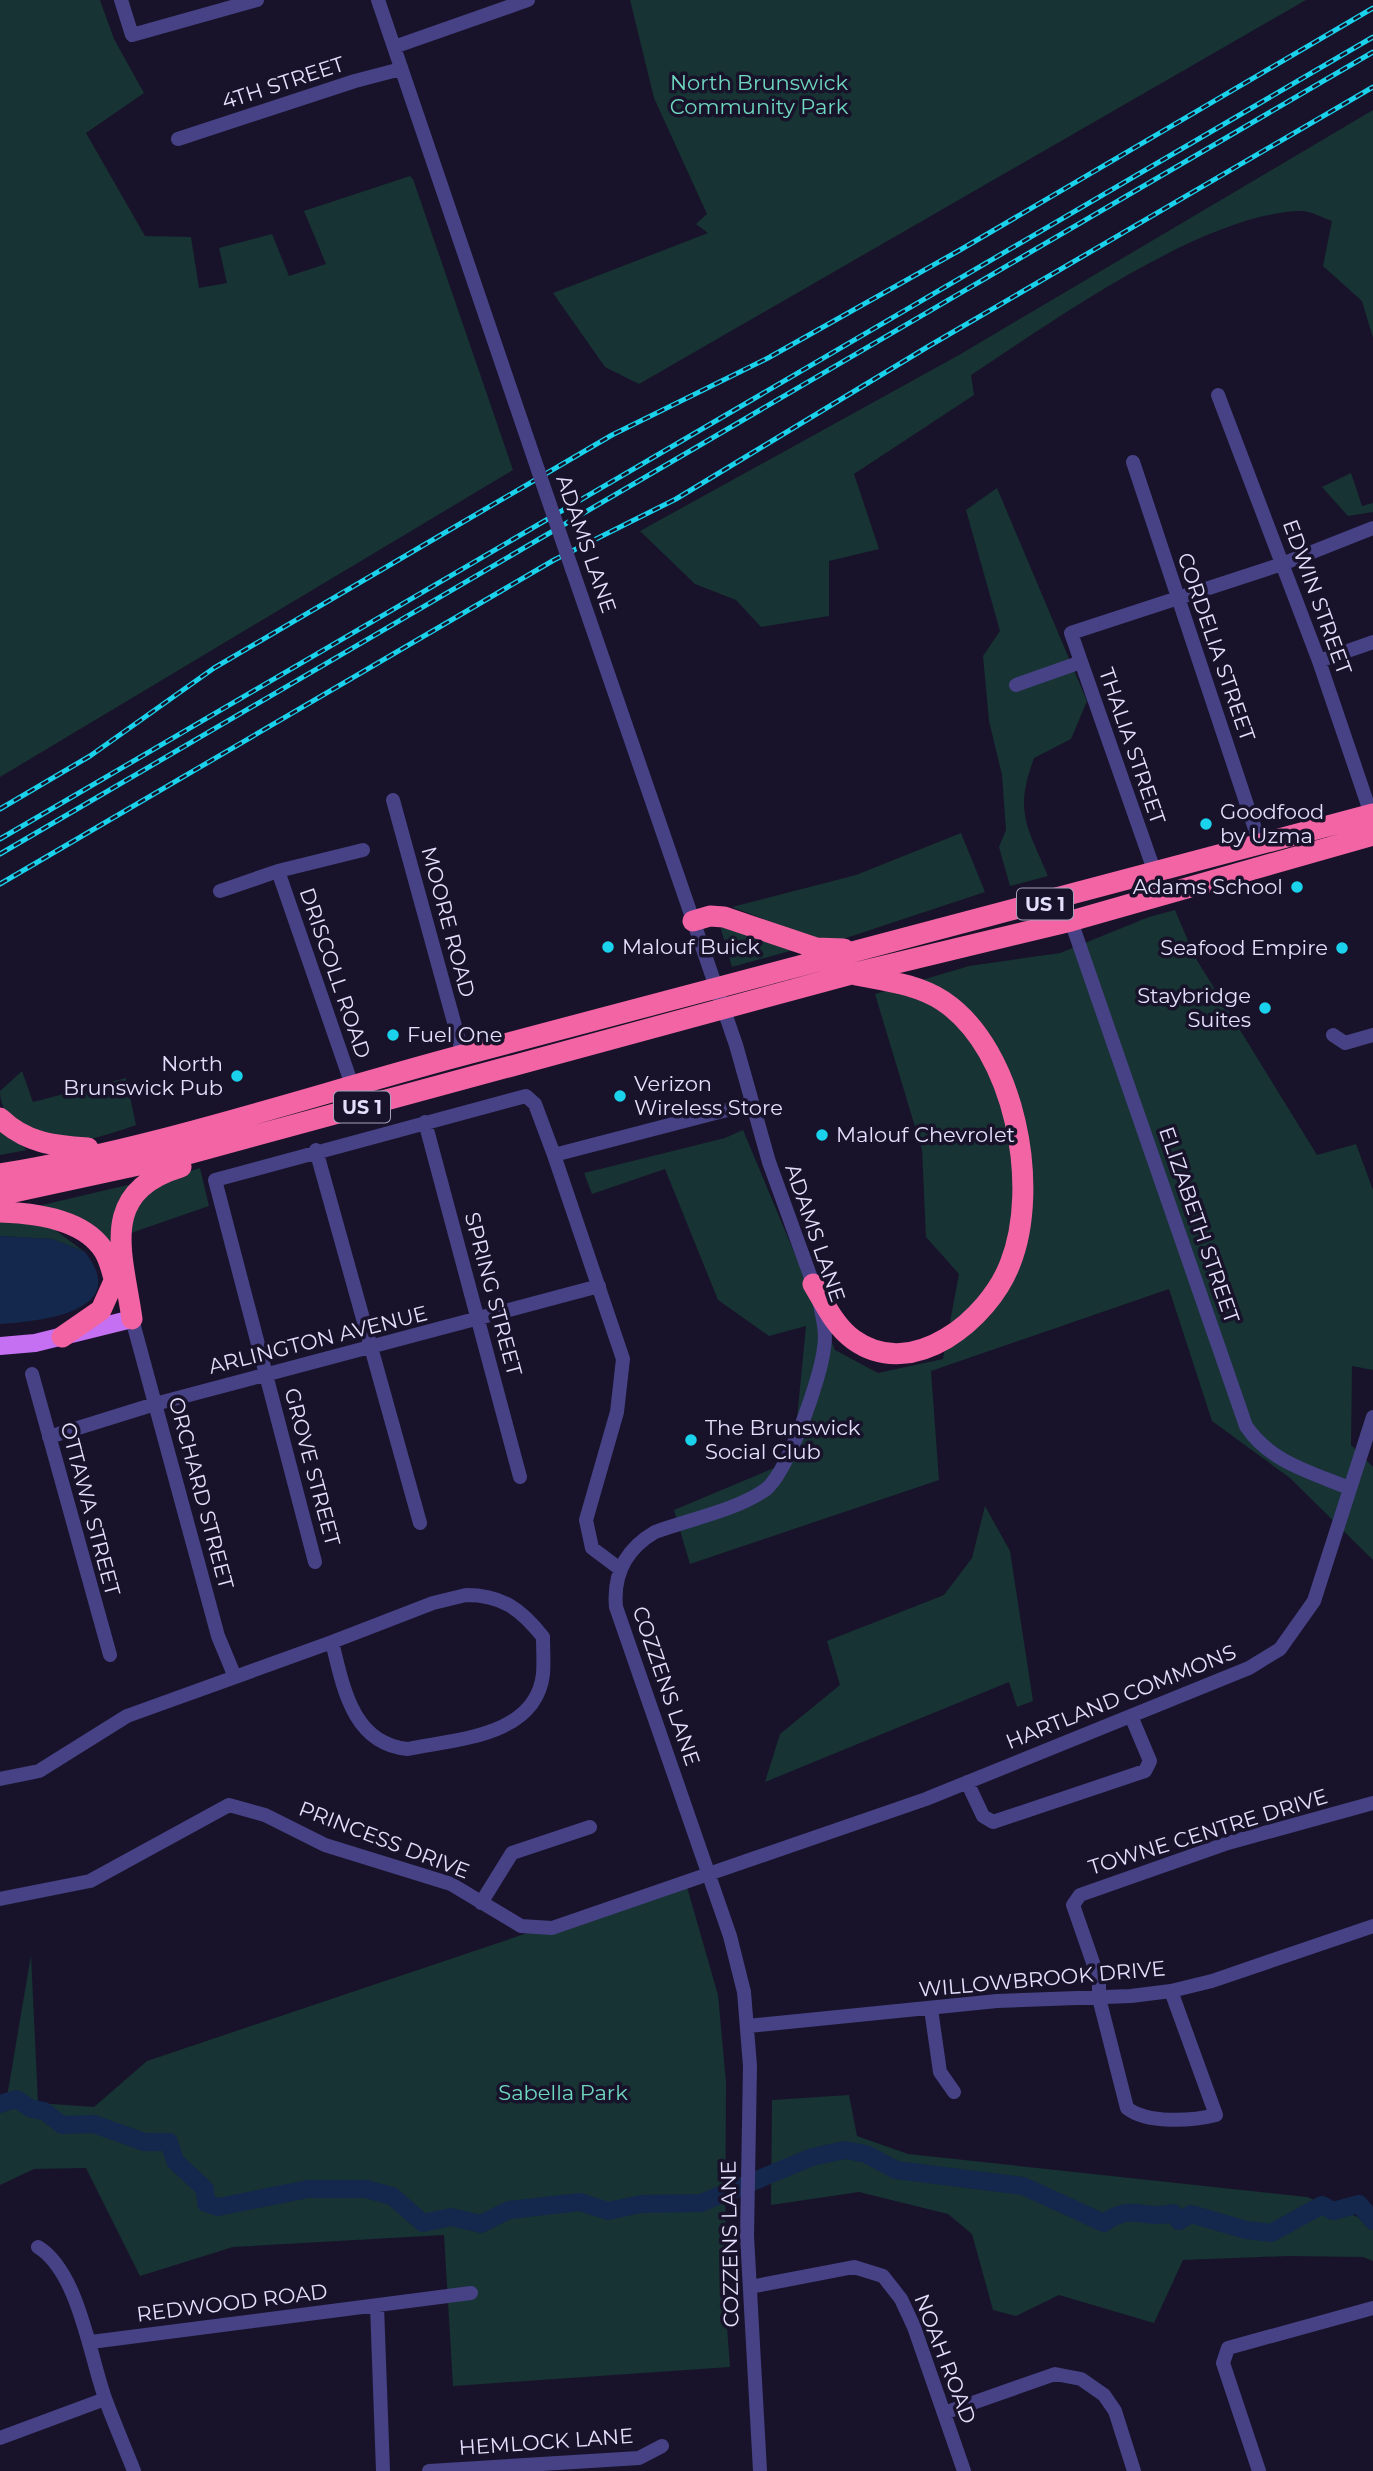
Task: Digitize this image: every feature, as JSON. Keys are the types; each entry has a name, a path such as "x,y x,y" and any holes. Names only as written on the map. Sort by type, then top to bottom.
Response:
{"highway":[{"name":"US 1","path":"0,1195 133,1167 286,1127 720,1000 878,947 1260,845 1372,821"},
{"name":"US 1","path":"0,1174 119,1149 353,1088 463,1055 851,974 1071,921 1372,821"},
{"path":"692,921 710,916 724,917 822,949 878,947"},
{"path":"814,1284 838,1325 854,1340 888,1353 919,1350 959,1330 992,1299 1012,1261 1020,1222 1023,1183 1014,1118 998,1073 980,1041 958,1014 935,997 908,986 851,974"},
{"path":"0,1118 19,1134 42,1143 119,1149"},
{"path":"132,1319 119,1236 124,1212 136,1193 166,1172 286,1127"},
{"path":"0,1212 40,1216 83,1231 103,1250 132,1319"},
{"path":"62,1337 101,1310 114,1281"}],"main road":[{"path":"0,1346 62,1337 132,1319"}],"street":[{"path":"121,0 131,35 257,0"},
{"name":"ADAMS LANE","path":"377,0 736,1045 750,1104 814,1284 822,1314 824,1350 790,1456 781,1473 771,1485 753,1497 648,1536 631,1551 620,1569"},
{"path":"394,47 528,0"},
{"name":"4TH STREET","path":"178,139 401,69"},
{"name":"EDWIN STREET","path":"1218,395 1319,662 1372,821"},
{"name":"CORDELIA STREET","path":"1133,462 1260,845"},
{"path":"1176,598 1282,564 1373,528"},
{"name":"THALIA STREET","path":"1155,873 1071,633 1176,598"},
{"path":"1319,662 1373,642"},
{"path":"1016,685 1081,662"},
{"name":"MOORE ROAD","path":"393,800 463,1055"},
{"path":"220,891 278,872 363,850"},
{"name":"DRISCOLL ROAD","path":"278,872 353,1088"},
{"name":"ELIZABETH STREET","path":"1071,921 1246,1426 1258,1445 1286,1462 1349,1488"},
{"path":"1333,1035 1345,1043 1373,1035"},
{"path":"421,1522 316,1150 526,1096 534,1104 554,1155 623,1359 624,1374 587,1528 592,1548 620,1569"},
{"path":"554,1155 750,1104"},
{"name":"SPRING STREET","path":"425,1122 520,1477"},
{"name":"GROVE STREET","path":"315,1562 215,1180 316,1150"},
{"name":"ARLINGTON AVENUE","path":"49,1437 155,1404 599,1286"},
{"name":"ORCHARD STREET","path":"132,1319 218,1636 235,1677"},
{"name":"OTTAWA STREET","path":"32,1374 110,1655"},
{"name":"HARTLAND COMMONS","path":"481,1903 521,1926 552,1928 967,1782 1250,1668 1280,1649 1314,1601 1373,1417"},
{"name":"COZZENS LANE","path":"620,1569 615,1593 616,1607 738,1964 748,2026 750,2287 760,2471"},
{"path":"0,1779 39,1770 127,1716 433,1603 466,1595 488,1595 510,1603 543,1637 543,1676 538,1693 516,1721 473,1735 408,1749 393,1747 372,1737 348,1705 332,1642"},
{"path":"967,1782 983,1816 993,1822 1144,1771 1150,1761 1131,1716"},
{"name":"TOWNE CENTRE DRIVE","path":"1099,1998 1100,1980 1073,1905 1080,1895 1228,1843 1373,1803"},
{"name":"PRINCESS DRIVE","path":"0,1899 90,1881 229,1805 265,1815 325,1845 451,1884 481,1903"},
{"path":"481,1903 512,1853 590,1827"},
{"name":"WILLOWBROOK DRIVE","path":"748,2026 997,2001 1099,1998 1171,1991 1212,1981 1373,1926"},
{"path":"1099,1998 1127,2108 1139,2116 1200,2119 1216,2115 1171,1991"},
{"path":"930,2009 940,2072 954,2092"},
{"path":"38,2247 54,2257 91,2342 105,2399 134,2471"},
{"name":"NOAH ROAD","path":"750,2287 854,2267 883,2276 905,2308 964,2471"},
{"name":"REDWOOD ROAD","path":"91,2342 471,2293"},
{"path":"377,2306 383,2471"},
{"path":"1259,2471 1223,2363 1228,2348 1373,2308"},
{"path":"944,2413 1055,2374 1082,2379 1104,2395 1115,2411 1134,2471"},
{"path":"0,2438 105,2399"},
{"name":"HEMLOCK LANE","path":"429,2471 639,2458 663,2446"}],"green space":[{"path":"0,0 100,0 114,39 144,93 86,133 145,236 191,237 199,288 227,283 219,248 272,234 289,276 326,264 304,211 410,176 513,470 0,777"},
{"name":"North Brunswick Community Park","path":"630,0 1306,0 639,384 605,367 553,293 708,233 696,224 707,214 654,98"},
{"path":"1373,110 1373,338 1362,301 1323,266 1332,221 1301,211 1262,216 1220,230 1176,250 1086,300 971,375 974,395 854,474 879,549 829,561 829,616 761,627 736,600 695,584 640,531 959,355"},
{"path":"1351,473 1362,506 1373,503 1373,512 1348,516 1322,487"},
{"path":"997,488 1087,701 1071,739 1034,758 1028,777 1024,806 1026,818 1048,876 1010,886 999,847 1006,830 1002,775 989,721 983,656 1000,631 966,510"},
{"path":"961,833 985,892 828,944 732,907 856,875"},
{"path":"1175,910 1195,957 1317,1155 1356,1144 1373,1190 1373,1370 1352,1366 1351,1445 1373,1467 1373,1560 1290,1478 1212,1421 1169,1289 931,1371 939,1480 690,1564 674,1510 793,1460 806,1326 769,1336 718,1300 665,1169 592,1194 584,1173 725,1138 743,1130 835,1350 878,1373 943,1359 959,1274 926,1237 922,1150 875,994 969,966 1060,953 1149,917"},
{"path":"720,926 793,950 732,967"},
{"path":"22,1071 33,1102 126,1078 136,1125 89,1139 75,1140 61,1140 32,1132 9,1116 2,1105 0,1091"},
{"path":"0,1127 27,1150 0,1155"},
{"path":"200,1168 209,1206 128,1234 134,1207 158,1181"},
{"path":"132,1184 111,1245 38,1206"},
{"path":"0,1221 51,1227 85,1252 52,1239 0,1236"},
{"path":"985,1506 1010,1551 1033,1701 1017,1707 1009,1682 765,1782 780,1734 840,1685 827,1641 944,1595 972,1558"},
{"name":"Sabella Park","path":"685,1880 718,1995 726,2082 725,2300 730,2367 453,2386 444,2235 233,2247 140,2276 86,2168 34,2169 0,2185 0,2099 7,2097 31,1955 38,2103 94,2107 147,2061"},
{"path":"849,2095 857,2136 908,2154 1307,2197 1373,2223 1373,2261 1363,2257 1288,2256 1183,2260 1154,2323 1059,2295 1016,2316 993,2310 972,2234 948,2214 859,2192 771,2205 772,2100"}],"water":[{"path":"0,1236 52,1239 85,1252 97,1272 97,1289 89,1301 75,1310 36,1320 0,1324"}],"waterway":[{"path":"0,2104 16,2099 32,2109 44,2111 62,2125 94,2124 144,2142 169,2142 175,2161 205,2189 206,2203 218,2207 308,2189 366,2189 392,2196 423,2223 451,2217 481,2224 509,2210 580,2202 608,2211 641,2204 701,2203 812,2157 845,2150 866,2154 896,2170 1023,2186 1104,2223 1114,2217 1131,2213 1173,2213 1179,2221 1191,2214 1246,2230 1271,2233 1322,2205 1333,2211 1359,2204 1373,2221"}],"railway":[{"path":"0,809 90,756 214,668 612,435 768,358 960,250 1373,8"},
{"path":"0,839 1373,37"},
{"path":"0,854 1373,52"},
{"path":"0,884 554,560 676,499 929,346 1373,87"}],"place":[{"name":"Goodfood by Uzma","path":"1206,824"},
{"name":"Adams School","path":"1297,887"},
{"name":"Malouf Buick","path":"608,947"},
{"name":"Seafood Empire","path":"1342,948"},
{"name":"Staybridge Suites","path":"1265,1008"},
{"name":"Fuel One","path":"393,1035"},
{"name":"North Brunswick Pub","path":"237,1076"},
{"name":"Verizon Wireless Store","path":"620,1096"},
{"name":"Malouf Chevrolet","path":"822,1135"},
{"name":"The Brunswick Social Club","path":"691,1440"}]}
